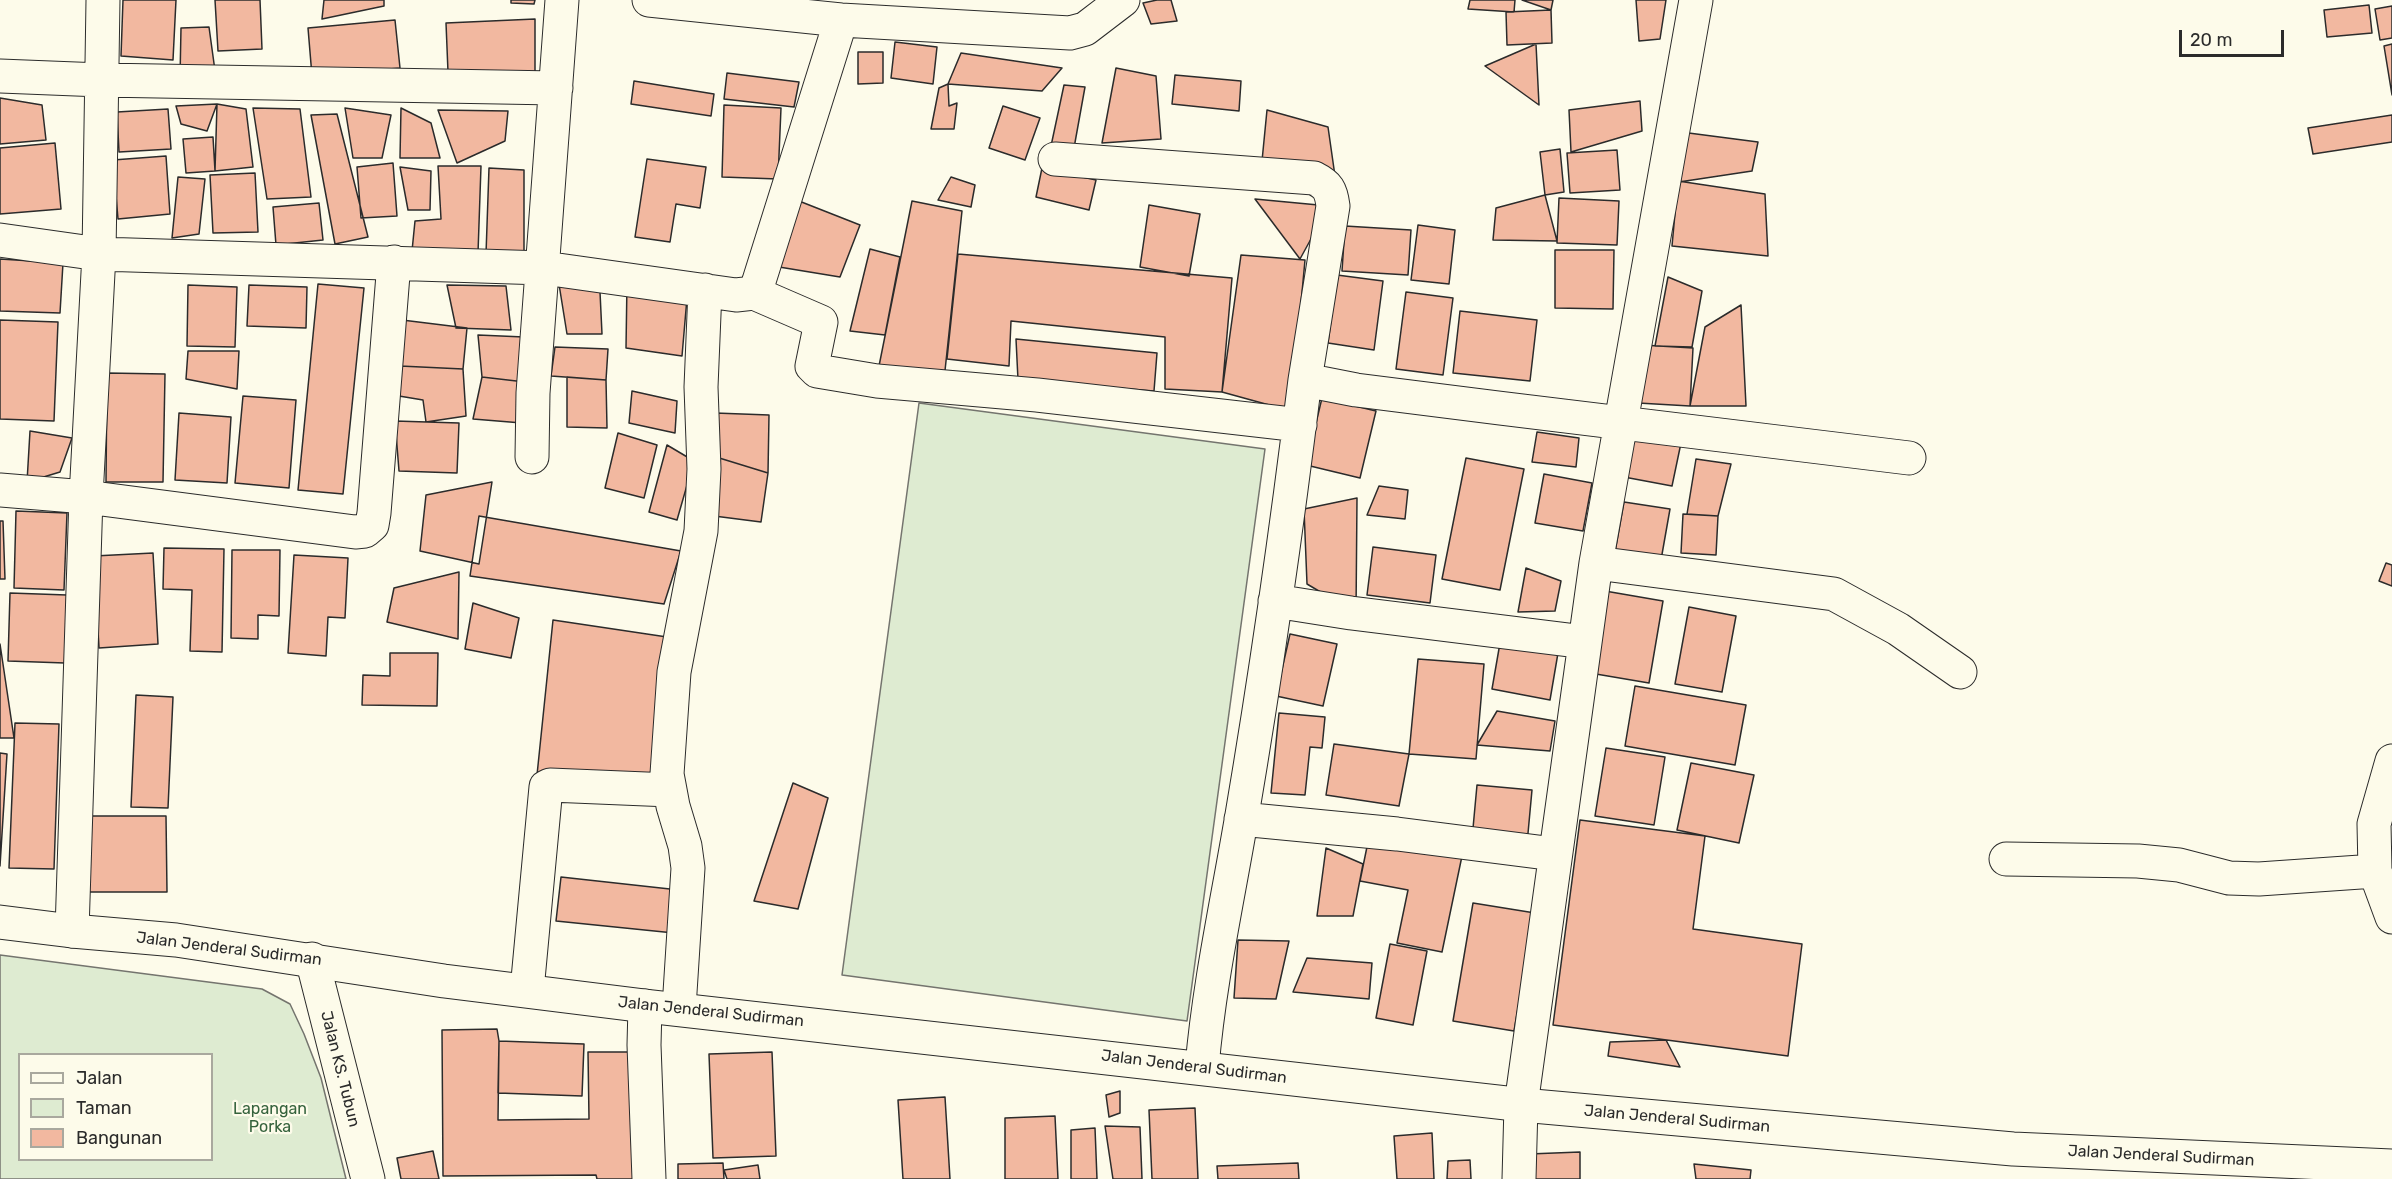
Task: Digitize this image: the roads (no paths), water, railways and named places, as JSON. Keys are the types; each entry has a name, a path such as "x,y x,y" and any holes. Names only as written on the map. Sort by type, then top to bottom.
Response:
{"street":[{"path":"72,931 86,497 99,254 103,0"},
{"path":"532,457 533,393 562,0"},
{"path":"649,0 841,20 1070,33 1085,30 1123,0"},
{"path":"1519,1179 1521,1105 1596,563 1696,0"},
{"path":"754,293 841,20"},
{"path":"0,76 101,80 556,88"},
{"path":"1055,159 1314,178 1327,184 1333,206 1305,380 1275,601 1241,819 1207,1012 1202,1067"},
{"path":"0,240 99,254 544,268 736,295 754,293 821,322 812,358 812,366 817,370 877,381 1037,395 1300,425"},
{"path":"0,490 86,497 355,532 365,531 372,525 374,513 394,262"},
{"path":"679,1008 688,868 685,846 667,774 675,672 701,531 704,469 701,387 705,290"},
{"path":"1305,380 1356,390 1909,458"},
{"path":"1596,563 1834,594 1898,628 1960,672"},
{"path":"1275,601 1351,613 1585,642"},
{"path":"2392,762 2374,824 2375,871 2392,917"},
{"path":"527,990 547,786 670,790"},
{"path":"1241,819 1397,834 1554,854"},
{"path":"2006,859 2138,861 2179,866 2229,879 2375,871"},
{"name":"Jalan Jenderal Sudirman","path":"0,921 72,931 176,940 444,981 1521,1105 2013,1149 2392,1166"},
{"name":"Jalan KS. Tubun","path":"312,959 368,1179"},
{"path":"645,1005 644,1045 649,1179"}],"park label":[{"name":"Lapangan Porka","path":"270,1118"}]}
